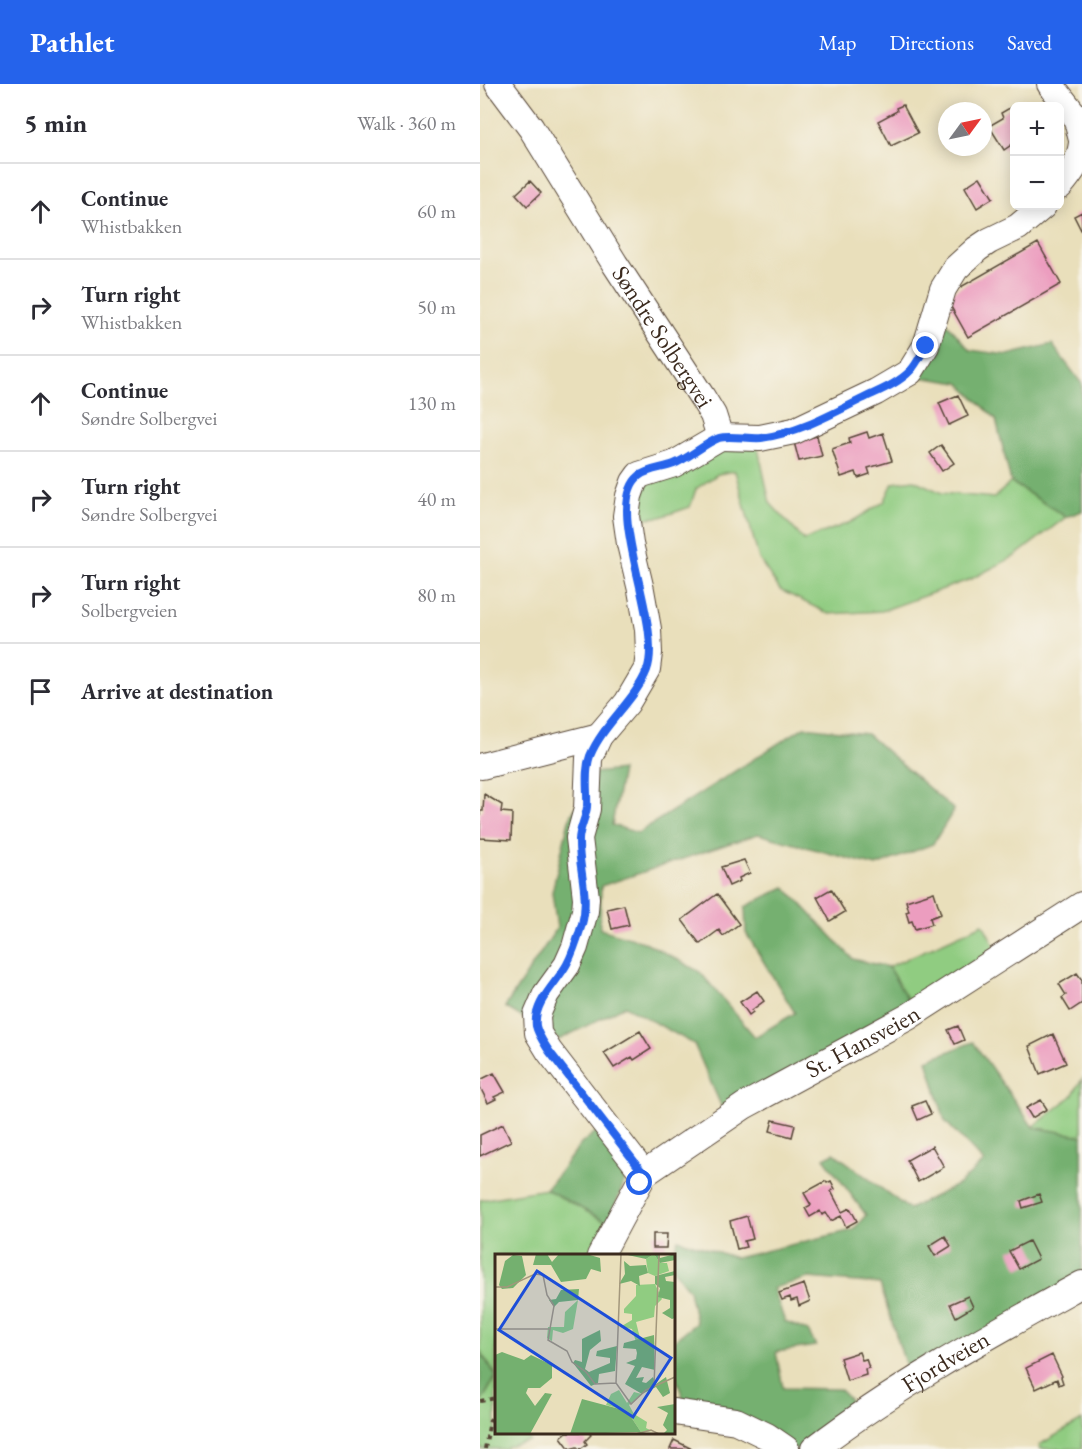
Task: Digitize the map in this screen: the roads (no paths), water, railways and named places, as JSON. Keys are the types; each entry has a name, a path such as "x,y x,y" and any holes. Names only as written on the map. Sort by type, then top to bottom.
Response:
{"street":[{"name":"Søndre Solbergvei","path":"498,84 531,128 615,264 702,397 720,437 675,464 639,475 629,496 626,516 648,629 647,669 627,703 599,736 589,758 587,809 579,838 586,898 582,925 567,965 546,994 537,1015 538,1033 549,1051 644,1174"},
{"path":"1050,84 1076,117 1082,141 1079,158 1073,171 1064,181"},
{"path":"720,437 760,438 794,431 876,392 910,372 926,346 943,289 956,268 977,249 1018,227 1038,210"},
{"path":"482,766 599,736"},
{"name":"St. Hansveien","path":"644,1174 744,1106 908,1017 1082,905"},
{"path":"601,1254 644,1174"},
{"name":"Fjordveien","path":"814,1449 854,1418 940,1363 1082,1284"},
{"path":"675,1412 736,1421 767,1436 786,1449"}]}
